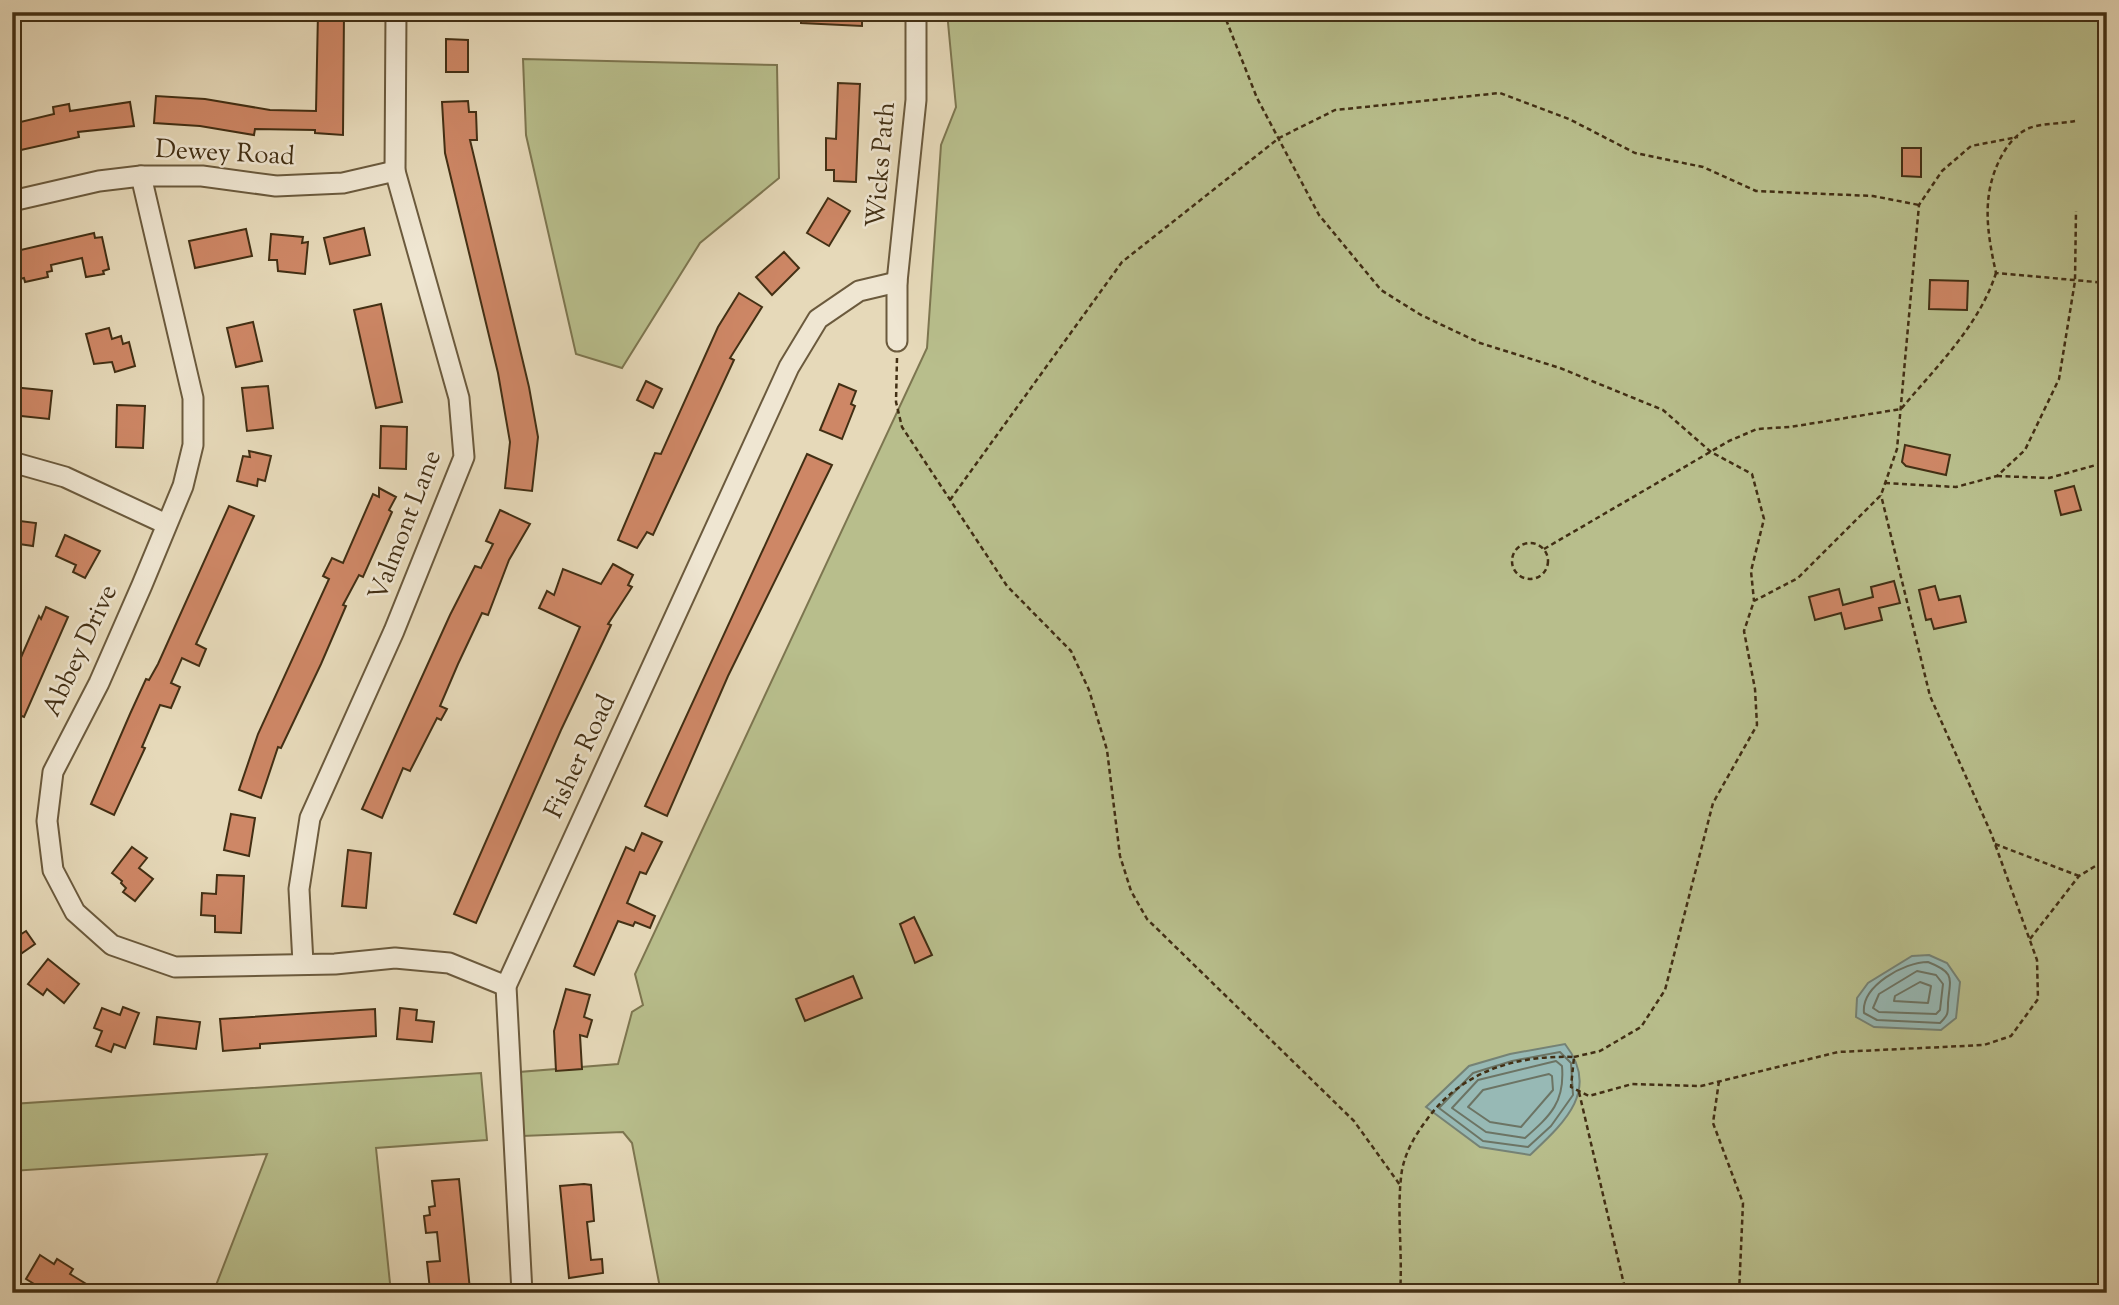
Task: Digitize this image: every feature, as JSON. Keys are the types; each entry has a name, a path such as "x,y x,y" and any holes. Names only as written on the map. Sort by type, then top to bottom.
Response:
{"street":[{"name":"Valmont Lane","path":"303,963 299,889 310,818 394,631 464,457 459,398 395,171 396,12"},
{"name":"Wicks Path","path":"897,341 897,282 916,100 916,12"},
{"name":"Dewey Road","path":"12,201 99,181 141,176 202,176 276,186 343,183 395,171"},
{"name":"Abbey Drive","path":"141,176 192,397 193,445 183,486 99,683 52,772 47,821 53,870 75,912 112,945 175,967 335,964 396,958 449,963 506,986"},
{"name":"Fisher Road","path":"522,1293 506,986 789,367 818,319 859,291 897,282"},
{"path":"12,462 65,477 166,524"}],"path":[{"path":"1223,12 1258,97 1320,215 1381,290 1421,314 1480,343 1560,368 1663,410 1711,452 1752,474 1764,519 1751,571 1754,601 1744,631 1755,689 1757,725 1713,803 1665,990 1641,1027 1600,1051 1574,1057 1516,1060 1482,1072 1443,1097 1412,1138 1403,1168 1400,1293"},
{"path":"950,500 1122,262 1279,138 1335,110 1397,106 1500,93 1569,119 1635,153 1703,167 1756,191 1873,196 1919,205"},
{"path":"1544,549 1711,452 1756,429 1790,427 1901,409 1963,333 1988,297 1996,273 1985,206 1992,173 2008,144 2027,129 2075,121"},
{"path":"1754,601 1798,578 1881,495 1897,449 1919,205 1942,171 1971,146 2018,136"},
{"path":"1997,477 2025,450 2059,379 2075,281 2076,211"},
{"path":"1996,273 2107,283"},
{"path":"897,341 895,402 902,427 1007,586 1070,651 1089,690 1107,750 1120,856 1131,891 1147,919 1354,1121 1401,1186"},
{"path":"1885,483 1956,487 1997,477 2049,478 2107,463"},
{"path":"1574,1057 1571,1087 1589,1096 1632,1084 1701,1086 1838,1052 1984,1045 2011,1036 2038,999 2037,960 1995,844 1930,696 1881,495"},
{"path":"1534,543 1544,549 1549,560 1545,571 1529,579 1518,574 1512,564 1518,548 1534,543"},
{"path":"1995,844 2079,876"},
{"path":"2029,940 2079,876 2107,859"},
{"path":"1719,1081 1713,1124 1742,1203 1739,1293"},
{"path":"1579,1091 1626,1293"}],"green space":[{"path":"947,12 1897,12 1896,18 2107,13 2107,1293 661,1293 632,1143 623,1132 522,1136 519,1072 618,1064 632,1012 643,1005 635,974 927,348 941,145 956,107"},
{"path":"523,59 777,65 779,178 700,243 622,368 576,354 526,135"},
{"path":"481,1073 487,1140 376,1148 391,1293 213,1293 267,1154 12,1171 12,1104"}],"water":[{"path":"1929,955 1947,963 1960,982 1956,1018 1941,1030 1874,1027 1856,1017 1857,998 1868,983 1912,956"},
{"path":"1565,1044 1580,1076 1579,1091 1566,1118 1530,1155 1480,1147 1426,1107 1469,1066 1510,1054"}],"building":[{"path":"318,12 344,12 343,135 315,133 315,130 255,129 254,135 200,126 154,123 156,96 205,99 270,110 316,111"},
{"path":"801,12 862,12 862,26 801,23"},
{"path":"446,39 468,40 468,72 446,72"},
{"path":"838,83 860,84 856,182 834,181 834,170 826,170 826,138 836,139"},
{"path":"468,101 469,112 476,112 477,140 470,140 529,387 538,437 532,491 505,488 510,442 498,373 445,153 442,102"},
{"path":"130,102 134,126 78,132 79,137 12,152 12,124 54,114 53,107 69,104 70,111"},
{"path":"1902,148 1921,148 1921,177 1902,176"},
{"path":"828,198 850,211 829,246 807,233"},
{"path":"364,228 370,255 330,264 324,238"},
{"path":"246,229 252,256 195,268 189,241"},
{"path":"94,233 95,238 102,237 109,269 103,271 104,274 86,277 82,258 51,265 52,271 47,272 48,277 25,282 24,278 12,281 12,252"},
{"path":"271,234 303,237 302,243 308,242 305,274 278,271 277,260 269,260"},
{"path":"784,252 799,268 772,295 756,277"},
{"path":"1930,280 1968,281 1967,310 1929,309"},
{"path":"739,293 762,307 730,358 734,360 653,535 647,532 637,548 618,540 655,453 661,454 718,327"},
{"path":"381,304 402,402 376,408 354,310"},
{"path":"253,322 262,361 236,367 227,328"},
{"path":"109,328 112,339 121,336 123,344 129,342 135,366 115,372 112,362 94,364 86,334"},
{"path":"646,381 662,389 653,408 637,400"},
{"path":"839,384 856,391 851,404 855,406 842,439 820,430"},
{"path":"268,386 273,428 247,431 242,388"},
{"path":"12,387 52,391 49,419 12,415"},
{"path":"117,405 145,406 143,448 116,447"},
{"path":"381,426 407,427 406,469 380,468"},
{"path":"1905,445 1950,455 1946,475 1906,466 1902,462"},
{"path":"249,451 271,456 265,481 258,479 257,486 237,481 243,456 250,457"},
{"path":"807,454 832,465 728,676 667,816 645,806"},
{"path":"2074,486 2081,510 2061,515 2055,491"},
{"path":"379,488 396,497 389,510 392,512 363,577 359,575 343,605 346,606 321,664 281,748 278,747 261,798 239,790 258,734 329,579 323,576 332,558 343,563 373,494 379,497"},
{"path":"229,506 254,516 196,644 206,649 199,666 182,658 171,683 180,687 171,708 160,705 142,747 145,748 114,815 91,804 146,679 149,680 158,664"},
{"path":"500,510 530,524 509,560 488,615 482,613 458,664 440,706 447,709 441,720 437,718 410,771 403,768 382,818 362,809 450,615 475,566 481,568 493,544 486,541"},
{"path":"12,520 36,523 33,546 12,543"},
{"path":"65,535 100,551 85,578 73,572 76,565 56,556"},
{"path":"613,564 633,575 628,585 632,587 608,624 611,625 561,730 476,923 454,914 580,627 539,608 547,591 554,595 563,569 601,584"},
{"path":"1894,581 1900,603 1879,608 1882,620 1845,629 1841,613 1815,620 1809,597 1839,589 1843,605 1873,597 1871,587"},
{"path":"1935,586 1939,600 1960,596 1966,622 1934,629 1931,619 1926,620 1919,590"},
{"path":"46,607 68,617 24,717 12,712 12,678 39,616 41,619"},
{"path":"231,814 255,818 249,856 224,850"},
{"path":"642,833 662,842 646,874 640,872 627,903 655,916 650,928 635,922 633,926 618,921 594,975 574,966 626,847 634,851"},
{"path":"132,847 147,858 139,868 153,879 135,901 123,892 126,888 122,881 112,873"},
{"path":"348,850 371,853 366,908 342,906"},
{"path":"217,875 244,876 241,933 215,932 215,916 201,915 202,893 216,894"},
{"path":"914,917 932,955 915,963 900,924"},
{"path":"26,931 35,944 12,960 12,940"},
{"path":"48,959 79,984 64,1003 47,989 43,995 28,984"},
{"path":"853,976 862,998 805,1021 796,999"},
{"path":"566,989 590,995 584,1017 592,1020 587,1037 580,1035 582,1069 556,1071 554,1031"},
{"path":"123,1007 139,1013 125,1048 114,1044 111,1052 96,1046 102,1031 94,1028 102,1008 120,1015"},
{"path":"400,1008 417,1010 416,1020 434,1022 432,1042 397,1039"},
{"path":"375,1009 376,1036 260,1044 260,1048 223,1051 220,1019"},
{"path":"157,1017 200,1022 196,1049 154,1044"},
{"path":"459,1179 470,1290 430,1290 427,1262 440,1261 437,1232 426,1233 424,1216 430,1215 429,1207 435,1206 432,1181"},
{"path":"591,1185 594,1221 587,1222 591,1260 602,1259 603,1273 569,1278 560,1186"},
{"path":"40,1255 54,1264 57,1259 73,1269 70,1274 101,1293 49,1293 26,1279"}]}
